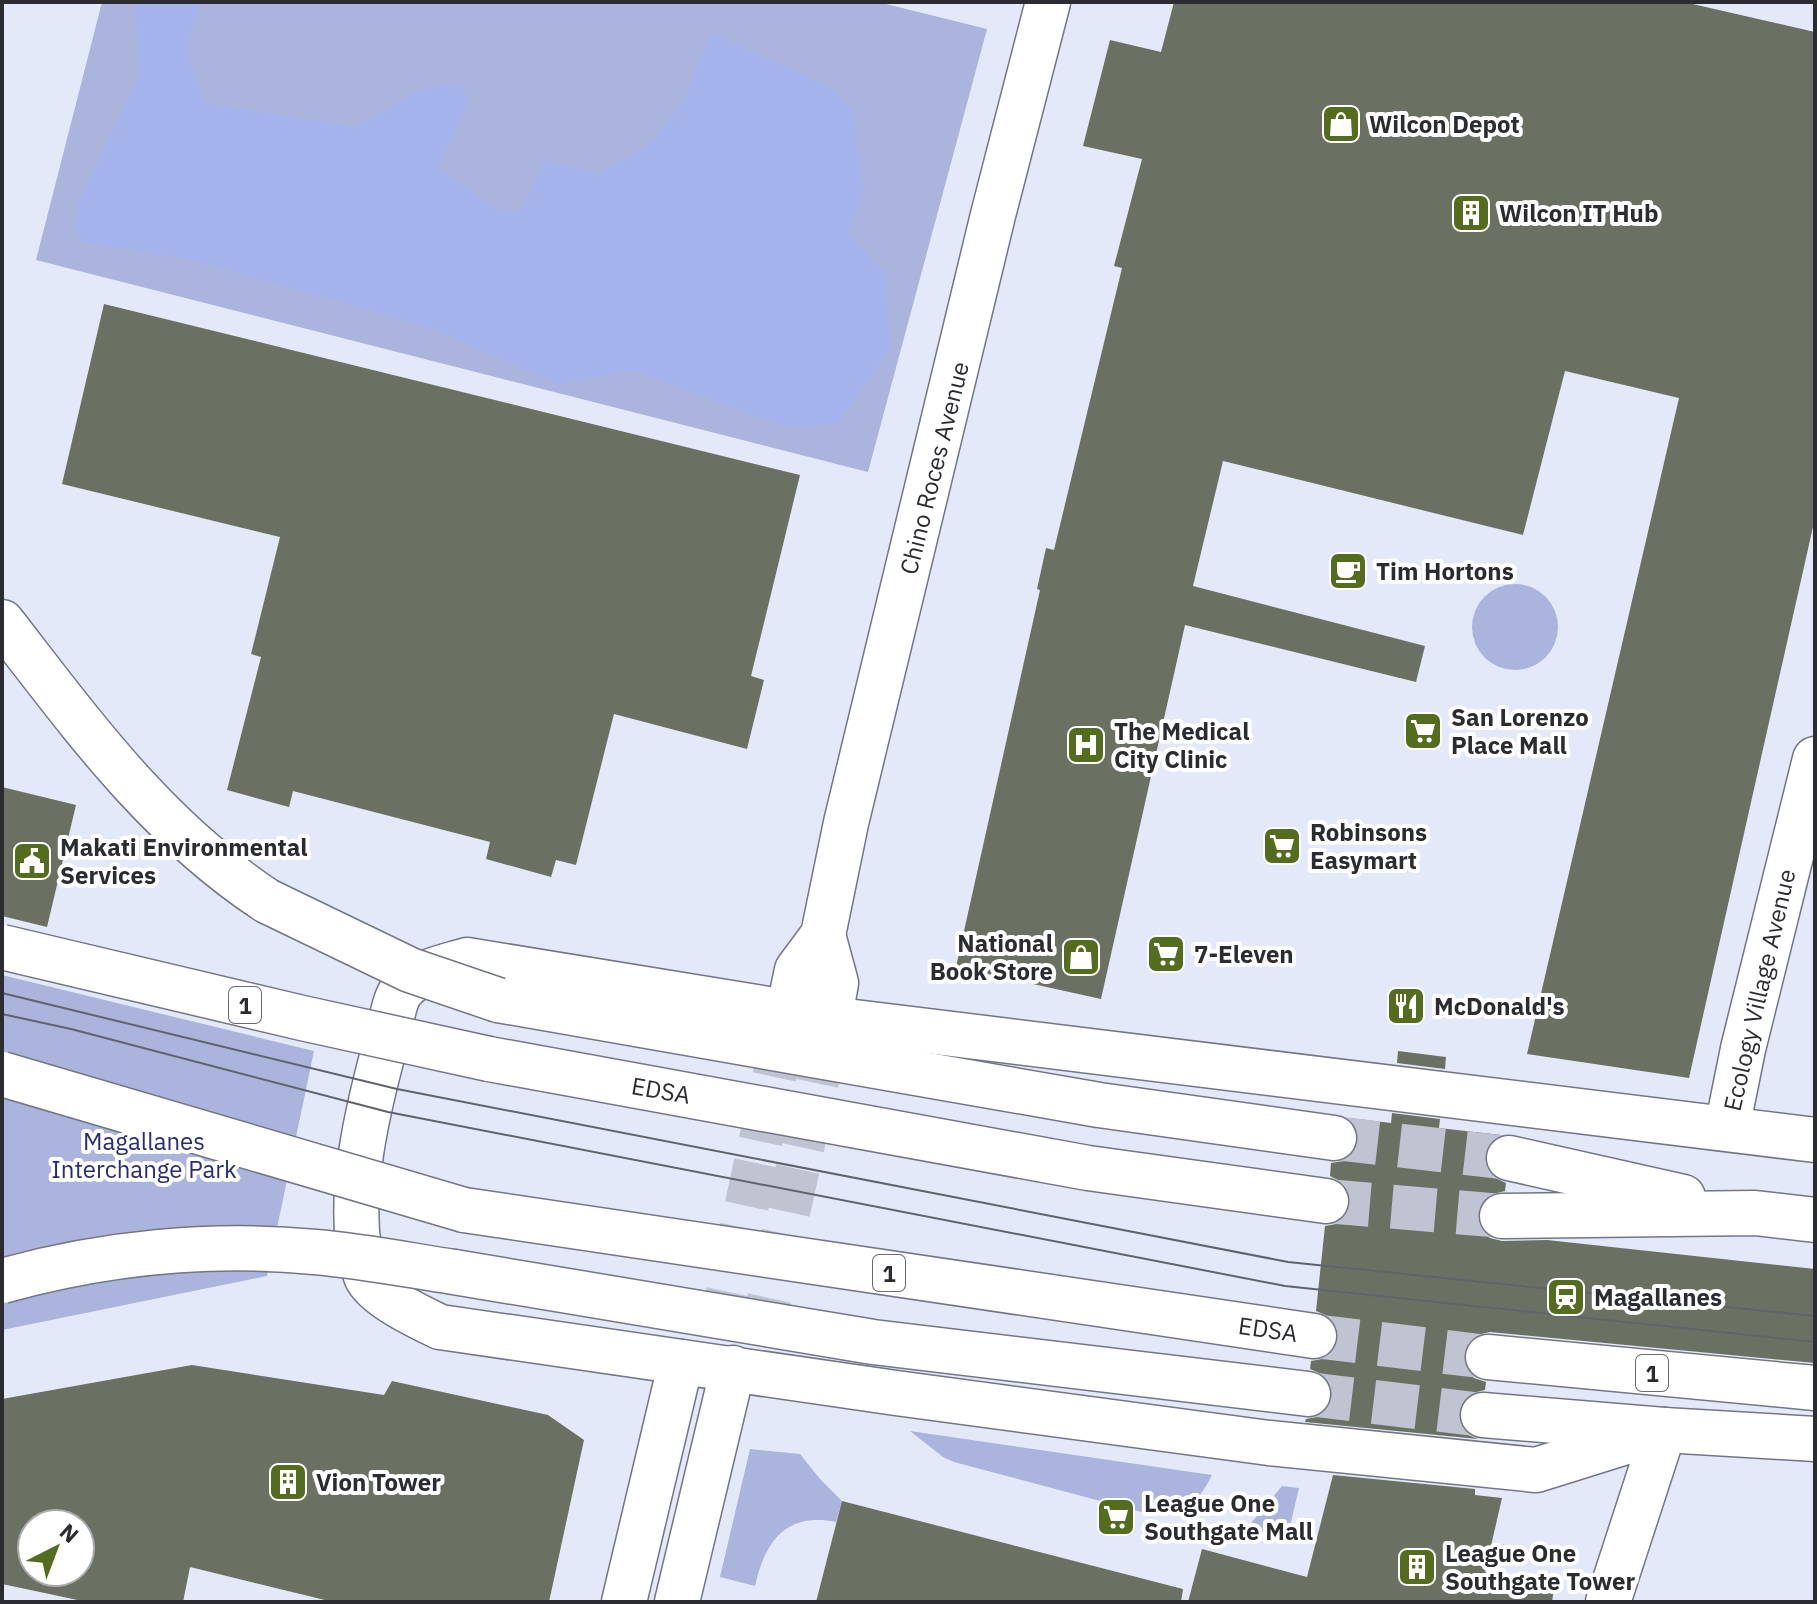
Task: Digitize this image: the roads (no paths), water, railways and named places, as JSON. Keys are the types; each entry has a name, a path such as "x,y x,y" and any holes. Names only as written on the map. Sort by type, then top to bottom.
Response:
{"main road":[{"name":"Chino Roces Avenue","path":"807,1025 797,970 823,935 846,823 993,215 1048,2"},
{"path":"2,622 131,785 225,873 267,901 410,970 498,1000 1099,1105 1334,1138"},
{"name":"Ecology Village Avenue","path":"1727,1128 1743,1049 1815,759"},
{"name":"EDSA","path":"2,947 489,1059 1088,1168 1326,1201"},
{"path":"1664,1430 1536,1470 1269,1443 896,1393 738,1348 681,1362 440,1327 399,1307 367,1279 357,1228 358,1183 371,1102 400,992 419,975 467,960 807,1025 1815,1140"},
{"name":"EDSA","path":"2,1074 464,1210 1314,1336"},
{"path":"1509,1158 1755,1213 1815,1220"},
{"path":"1502,1216 1755,1213"},
{"path":"2,1281 103,1259 174,1251 245,1248 315,1252 873,1342 1308,1394"},
{"path":"677,1602 738,1348"},
{"name":"1","path":"1488,1357 1815,1388"},
{"path":"624,1602 681,1362"},
{"path":"1483,1415 1815,1439"},
{"path":"1608,1602 1664,1430"}],"tunnel":[{"path":"719,1335 784,1032"},
{"path":"760,1341 826,1039"},
{"path":"1334,1138 1509,1158"},
{"path":"1326,1201 1502,1216"},
{"path":"1314,1336 1488,1357"},
{"path":"1308,1394 1483,1415"}],"tram line":[{"path":"2,993 397,1089 1288,1262 1815,1316"},
{"path":"2,1014 71,1029 388,1112 1285,1286 1815,1342"}],"place":[{"name":"Wilcon Depot","path":"1341,124"},
{"name":"Wilcon IT Hub","path":"1471,213"},
{"name":"Tim Hortons","path":"1348,571"},
{"name":"San Lorenzo Place Mall","path":"1423,731"},
{"name":"The Medical City Clinic","path":"1086,745"},
{"name":"Robinsons Easymart","path":"1282,846"},
{"name":"Makati Environmental Services","path":"32,861"},
{"name":"7-Eleven","path":"1166,954"},
{"name":"National Book Store","path":"1081,957"},
{"name":"McDonald's","path":"1406,1006"},
{"name":"Magallanes","path":"1566,1297"},
{"name":"Vion Tower","path":"288,1482"},
{"name":"League One Southgate Mall","path":"1116,1517"},
{"name":"League One Southgate Tower","path":"1417,1567"}],"park label":[{"name":"Magallanes Interchange Park","path":"144,1155"}]}
